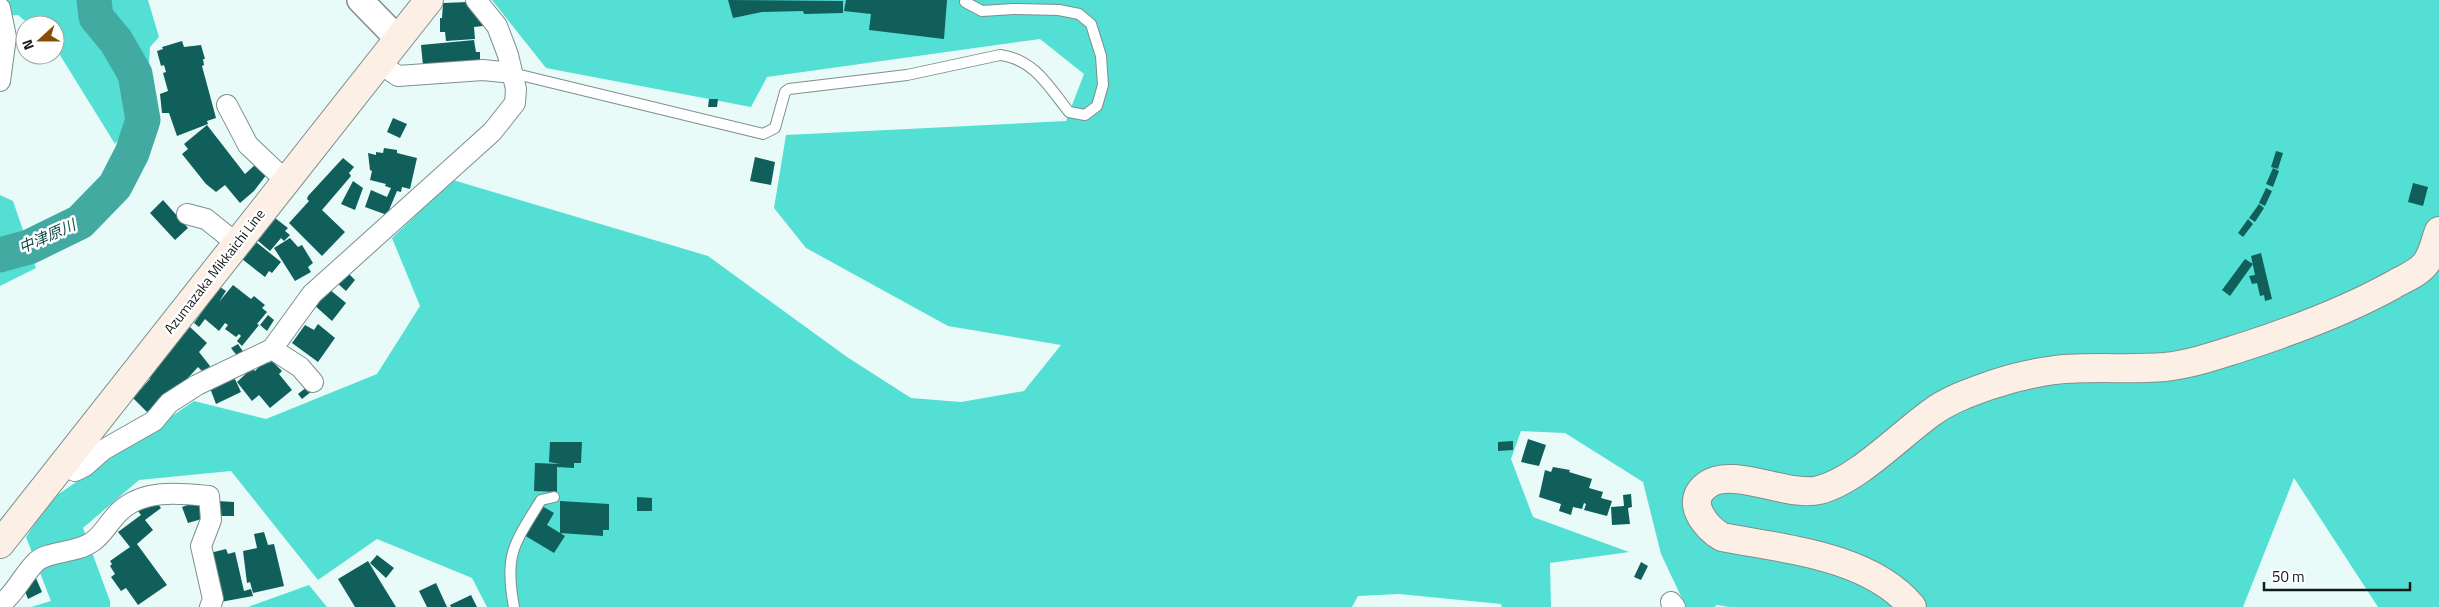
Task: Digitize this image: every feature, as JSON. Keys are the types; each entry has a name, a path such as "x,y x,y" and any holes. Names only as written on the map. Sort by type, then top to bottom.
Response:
{"main road":[{"name":"Azumazaka Mikkaichi Line","path":"0,544 285,180 429,0"},
{"path":"1912,607 1899,592 1876,577 1834,561 1722,536 1710,530 1700,517 1697,504 1699,493 1706,485 1715,480 1729,479 1797,491 1818,491 1847,478 1939,407 1990,385 2028,374 2056,370 2167,367 2206,359 2302,328 2343,311 2412,274 2425,264 2439,230"}],"street":[{"path":"360,0 398,39"},
{"path":"61,465 75,471 85,466 103,450 154,422 169,403 197,385 272,349 312,294 492,132 515,103 516,89 497,26 476,0"},
{"path":"0,8 6,37 0,81"},
{"path":"379,63 398,76 483,70 512,73"},
{"path":"228,105 248,145 285,180"},
{"path":"187,214 206,219 236,243"},
{"path":"272,349 300,367 313,382"},
{"path":"0,605 9,598 38,560 74,551 92,542 121,510 143,498 170,492 209,496 211,520 201,546 213,599 210,607"}],"lane":[{"path":"512,73 763,134 775,128 785,92 788,89 907,75 1000,55 1014,56 1040,74 1069,112 1085,115 1097,106 1103,85 1101,56 1091,24 1079,14 1060,10 1034,9 982,11 965,2"},
{"path":"514,607 509,578 511,553 541,500 554,497"}],"shaded area":[{"path":"0,0 148,0 159,37 150,47 149,64 125,40 108,61 130,88 135,117 115,144 65,63 65,15 0,16"},
{"path":"492,0 2439,0 2439,607 2378,607 2294,478 2243,607 1729,607 1717,605 1714,607 1686,607 1661,554 1643,482 1565,433 1521,431 1511,459 1533,517 1629,552 1550,563 1551,607 1502,607 1501,604 1399,594 1358,596 1352,607 487,607 472,578 377,539 318,580 231,471 139,480 83,528 110,601 110,607 31,607 51,601 26,537 50,500 194,401 266,419 377,374 420,306 392,238 453,180 708,256 847,357 911,398 961,402 1024,391 1061,345 948,326 806,248 774,208 786,135 1066,121 1084,74 1040,39 767,77 751,107 546,68"},
{"path":"0,195 13,201 36,268 0,286"},
{"path":"309,585 327,607 248,607"}],"building":[{"path":"728,0 843,1 843,13 804,14 803,11 762,12 733,18"},
{"path":"846,0 947,0 944,39 869,30 871,14 844,11"},
{"path":"468,2 481,16 483,26 474,27 475,39 446,41 445,32 440,32 443,3"},
{"path":"474,40 476,52 480,52 480,60 423,66 421,45"},
{"path":"182,41 184,47 201,45 205,59 203,59 204,65 202,66 216,118 207,121 208,124 177,136 169,113 162,113 160,94 168,91 163,73 166,72 164,65 161,66 157,51 163,49 162,47"},
{"path":"709,99 718,99 717,107 708,107"},
{"path":"393,118 407,124 400,138 387,132"},
{"path":"207,125 245,174 257,163 267,174 254,191 240,203 225,185 216,192 206,184 182,154 188,149 184,144"},
{"path":"384,148 397,150 397,153 417,158 410,189 402,187 401,192 397,191 387,215 365,207 371,190 387,197 391,188 385,186 386,184 370,180 372,171 370,170 368,153 376,155 376,152 383,153"},
{"path":"2276,151 2283,153 2278,169 2271,167"},
{"path":"755,157 775,162 771,185 750,181"},
{"path":"343,158 354,167 349,173 351,176 322,210 345,232 322,256 289,223 309,201 307,199 308,196"},
{"path":"2273,168 2279,171 2273,187 2266,184"},
{"path":"353,181 363,188 355,210 341,204"},
{"path":"2413,183 2428,187 2423,206 2408,202"},
{"path":"2266,188 2272,191 2265,206 2259,203"},
{"path":"163,200 188,228 175,240 150,213"},
{"path":"2259,204 2264,208 2255,222 2249,218"},
{"path":"275,218 288,228 285,231 290,235 284,241 281,238 270,251 257,240"},
{"path":"2248,219 2253,224 2243,237 2238,233"},
{"path":"290,238 298,247 302,245 313,263 308,267 311,272 295,281 274,248"},
{"path":"256,242 281,262 272,273 269,271 265,277 242,259"},
{"path":"2261,253 2272,299 2265,301 2264,295 2260,296 2257,283 2252,284 2249,276 2255,275 2251,256"},
{"path":"2245,259 2253,264 2230,296 2222,290"},
{"path":"347,272 355,280 346,291 336,282"},
{"path":"233,285 251,299 254,296 265,305 262,308 267,312 242,346 237,341 241,336 239,334 236,337 225,329 228,325 225,323 219,331 205,319 199,327 194,323 220,287 226,291 219,302"},
{"path":"329,289 346,303 332,321 313,304"},
{"path":"268,315 274,320 267,331 260,325"},
{"path":"318,324 335,338 318,362 292,343 305,325 314,330"},
{"path":"190,327 207,343 199,352 210,366 204,373 198,367 188,378 191,380 147,412 133,398 150,379 147,376"},
{"path":"238,344 244,353 238,357 231,348"},
{"path":"265,360 269,363 272,361 282,371 279,374 292,390 270,408 259,395 252,401 237,382 252,368 255,371"},
{"path":"234,377 241,392 216,404 210,388"},
{"path":"308,386 312,391 302,399 298,394"},
{"path":"1528,439 1546,445 1539,466 1521,462"},
{"path":"1513,441 1513,450 1498,451 1498,442"},
{"path":"550,442 582,442 581,463 574,463 574,468 557,467 557,492 534,491 535,463 560,464 549,462"},
{"path":"1553,467 1570,470 1569,472 1592,479 1589,488 1603,492 1601,498 1612,501 1607,516 1584,510 1586,504 1584,503 1582,509 1573,507 1571,515 1559,511 1561,504 1539,497 1545,470 1551,472"},
{"path":"1631,494 1632,507 1628,508 1630,524 1612,525 1611,507 1624,506 1623,495"},
{"path":"637,497 652,498 652,511 637,511"},
{"path":"155,500 161,508 145,520 153,530 137,544 167,585 138,605 126,588 121,591 111,577 115,574 110,566 112,564 110,561 130,547 118,532 141,515 138,511"},
{"path":"199,501 205,518 188,523 182,507"},
{"path":"218,501 234,502 234,516 218,516"},
{"path":"560,501 609,504 609,530 603,530 603,536 560,533"},
{"path":"542,506 554,513 547,525 565,536 554,553 524,535"},
{"path":"264,532 268,545 274,544 284,586 253,593 250,582 247,583 243,551 257,548 254,534"},
{"path":"226,549 228,554 235,552 244,591 251,589 253,596 215,603 210,553"},
{"path":"377,555 394,568 386,578 370,563"},
{"path":"368,561 396,607 355,607 338,579"},
{"path":"1641,562 1648,566 1641,580 1634,577"},
{"path":"35,576 42,592 28,599 23,586"},
{"path":"436,583 447,607 427,607 419,591"},
{"path":"471,595 477,607 451,607 450,605"}],"waterway":[{"name":"中津原川","path":"0,255 29,247 80,222 115,186 132,153 143,120 135,74 116,41 96,17 94,0"}]}
